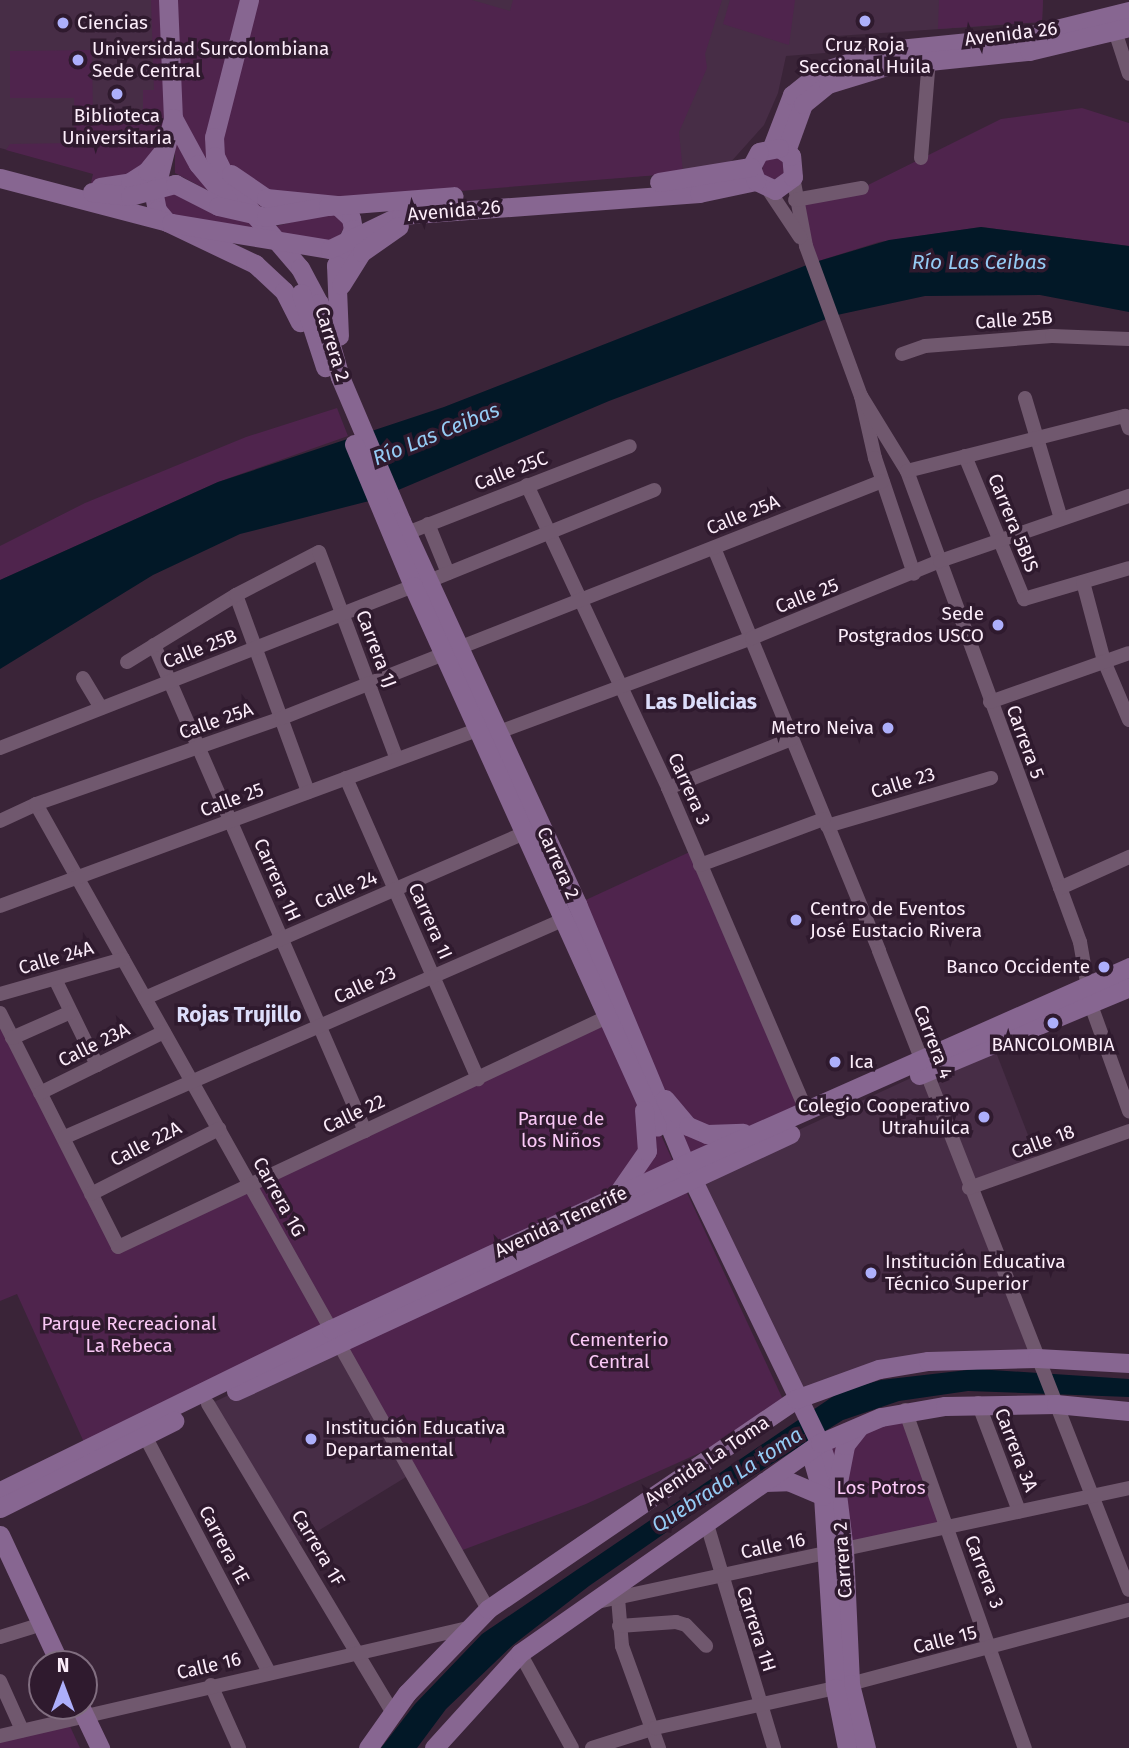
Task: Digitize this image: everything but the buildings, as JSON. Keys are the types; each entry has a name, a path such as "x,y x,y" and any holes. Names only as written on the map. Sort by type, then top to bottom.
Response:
{"main road":[{"path":"168,0 173,118 171,140 156,187 155,202 167,222 240,255 271,278 289,300 334,370"},
{"name":"Carrera 2","path":"248,2 216,128 215,156 229,185 305,287 334,370 421,584 453,651 499,732 684,1173 813,1444 830,1495 837,1552 847,1748"},
{"name":"Avenida 26","path":"779,149 792,95 822,71 889,50 1028,36 1129,11"},
{"name":"Avenida 26","path":"779,149 803,104 818,89 890,65 1029,51 1122,29"},
{"name":"Carrera 2","path":"173,118 198,164 305,287"},
{"path":"216,128 223,158 231,174 247,187 279,201 338,205 353,224 336,265 338,317"},
{"path":"74,188 130,182 152,166 171,140"},
{"path":"779,149 794,163 793,177"},
{"name":"Avenida 26","path":"759,179 759,152 779,149"},
{"name":"Avenida 26","path":"0,169 117,197 175,184 218,205 258,217 338,205 683,181 759,179 783,187 793,177"},
{"name":"Avenida 26","path":"0,178 167,222 310,247 338,248 370,227 401,215 699,193 759,179"},
{"path":"334,370 338,317 346,271 382,235 409,223 490,207"},
{"name":"Carrera 2","path":"334,370 336,399 399,527"},
{"name":"Carrera 2","path":"453,651 477,730 565,919 607,1017 644,1082"},
{"name":"Avenida Tenerife","path":"1090,995 1129,967"},
{"name":"Avenida Tenerife","path":"0,1491 684,1173 1090,995 1129,987"},
{"name":"Avenida Tenerife","path":"0,1508 208,1404 334,1335 614,1197 684,1173 768,1129 922,1067"},
{"path":"644,1082 688,1126 707,1134 726,1136 768,1129"},
{"path":"614,1197 647,1151 644,1082"},
{"name":"Avenida La Toma","path":"369,1748 392,1713 488,1609 793,1406 879,1369 928,1361 1129,1363"},
{"path":"434,1748 520,1653 813,1444 905,1410 1054,1399 1129,1411"},
{"path":"763,1482 788,1481 830,1495 845,1445 861,1425"},
{"path":"0,1535 53,1650"},
{"path":"0,1563 42,1650"},
{"name":"Carrera 2","path":"843,1686 866,1748"},
{"path":"79,1720 88,1748"},
{"path":"82,1720 100,1748"}],"street":[{"path":"1122,29 1129,74"},
{"path":"921,158 929,59"},
{"name":"Carrera 5","path":"793,177 795,200 806,246 861,396 875,458 914,575"},
{"name":"Carrera 5","path":"759,179 806,246"},
{"path":"795,200 862,188"},
{"name":"Calle 25B","path":"902,354 925,346 1052,336 1129,339"},
{"name":"Carrera 5","path":"861,396 897,449 907,471 1084,955 1090,995 1129,1111"},
{"path":"1025,398 1034,438 1061,519"},
{"path":"907,471 1034,438 1128,425"},
{"name":"Calle 25C","path":"399,527 428,524 630,446"},
{"path":"875,458 883,446 897,449"},
{"name":"Carrera 5BIS","path":"965,456 1021,596 1029,600 1083,582"},
{"name":"Calle 25A","path":"0,821 36,804 370,685 883,481"},
{"name":"Carrera 3","path":"527,485 668,788 807,1113"},
{"name":"Calle 25B","path":"0,748 654,490"},
{"name":"Calle 25","path":"499,732 620,684 752,638 914,575 940,561 1129,496"},
{"path":"428,524 448,573"},
{"name":"Carrera 4","path":"714,548 1129,1590"},
{"name":"Carrera 1J","path":"236,595 319,552 397,759"},
{"path":"1129,568 1083,582 1104,662 1129,720"},
{"path":"127,662 236,595 309,792"},
{"name":"Carrera 1H","path":"153,645 365,1131"},
{"path":"990,702 1129,653"},
{"path":"83,678 100,708"},
{"name":"Calle 25","path":"0,906 477,730"},
{"path":"668,788 792,739"},
{"name":"Carrera 1I","path":"346,778 478,1079"},
{"name":"Calle 23","path":"701,865 825,822 991,778"},
{"name":"Carrera 1G","path":"36,804 488,1609"},
{"name":"Calle 24","path":"145,998 524,833"},
{"path":"1060,888 1129,857"},
{"name":"Calle 23","path":"65,1137 565,919"},
{"name":"Calle 24A","path":"0,995 123,959"},
{"path":"55,979 97,1065"},
{"path":"12,1038 71,1012"},
{"path":"0,1013 65,1137 91,1194"},
{"name":"Calle 22","path":"91,1194 118,1247 249,1183 607,1017"},
{"name":"Calle 23A","path":"40,1093 164,1032"},
{"name":"Calle 22A","path":"91,1194 219,1129"},
{"name":"Calle 18","path":"969,1188 1129,1131"},
{"name":"Carrera 3A","path":"978,1403 1019,1511"},
{"name":"Carrera 1F","path":"208,1404 392,1713"},
{"name":"Carrera 3","path":"905,1410 993,1648 1025,1748"},
{"name":"Carrera 1E","path":"145,1436 269,1672"},
{"name":"Calle 16","path":"589,1604 837,1552 946,1525 1129,1488"},
{"name":"Carrera 1H","path":"706,1521 719,1576 774,1748"},
{"path":"618,1598 619,1626 626,1659 655,1728 659,1748"},
{"name":"Calle 15","path":"592,1748 655,1728 843,1686 1129,1610"},
{"path":"619,1626 676,1622 687,1625 706,1646"},
{"path":"0,1637 32,1628"},
{"name":"Calle 16","path":"98,1707 211,1685 469,1628"},
{"path":"520,1653 572,1748"},
{"path":"0,1681 22,1730"},
{"path":"211,1685 239,1748"},
{"name":"Calle 16","path":"0,1736 50,1720"}],"shaded area":[{"name":"Universidad Surcolombiana Sede Central","path":"0,0 155,0 159,120 93,173 0,148"},
{"path":"261,0 1043,0 1042,22 837,36 825,53 786,56 778,93 764,125 729,164 708,171 426,192"},
{"name":"Colegio Cooperativo Utrahuilca","path":"994,1047 1038,1161 973,1185 931,1073"},
{"name":"Institución Educativa Técnico Superior","path":"924,1072 1037,1358 928,1361 800,1401 692,1179"},
{"name":"Institución Educativa Departamental","path":"337,1343 411,1474 295,1545 210,1404"}],"green space":[{"path":"151,0 472,0 510,11 513,0 722,0 705,54 707,68 679,132 683,173 298,204 224,179 263,208 211,192 175,173 175,121 146,170 89,191 93,174 6,150 10,144 74,143 74,98 10,98 10,51 92,50 93,119 143,118 143,90 154,90"},
{"path":"730,0 795,0 789,45 723,24"},
{"path":"939,0 1043,0 1042,22 938,29"},
{"path":"1082,108 1129,123 1129,246 981,227 879,242 812,263 795,200 862,188 1001,119"},
{"path":"763,158 782,158 784,174 773,180 762,175"},
{"path":"175,192 276,226 335,212 346,224 336,242 178,218 163,206 164,194"},
{"path":"337,408 348,436 218,482 0,580 0,546 85,503 246,437"},
{"path":"694,850 807,1113 685,1164 577,904"},
{"path":"0,1015 118,1252 607,1017 676,1168 87,1449 17,1294 0,1301"},
{"name":"Cementerio Central","path":"682,1182 786,1406 724,1442 586,1504 460,1551 337,1343"},
{"name":"Los Potros","path":"907,1417 946,1525 844,1550 825,1449"},
{"path":"68,1722 80,1748 0,1748 0,1740"}],"water":[{"name":"Río Las Ceibas","path":"981,227 1129,246 1129,312 1040,295 925,296 837,315 609,401 377,499 240,534 153,575 0,669 0,580 218,482 444,407 812,263 889,240"},
{"name":"Quebrada La toma","path":"976,1369 1129,1379 1129,1397 968,1391 899,1401 843,1420 704,1506 589,1586 513,1645 446,1709 417,1748 381,1748 415,1704 482,1634 841,1391 881,1380"}],"place":[{"name":"Cruz Roja Seccional Huila","path":"865,21"},
{"name":"Ciencias","path":"63,23"},
{"name":"Universidad Surcolombiana Sede Central","path":"78,60"},
{"name":"Biblioteca Universitaria","path":"117,94"},
{"name":"Sede Postgrados USCO","path":"998,625"},
{"name":"Metro Neiva","path":"888,728"},
{"name":"Centro de Eventos José Eustacio Rivera","path":"796,920"},
{"name":"Banco Occidente","path":"1104,967"},
{"name":"BANCOLOMBIA","path":"1053,1023"},
{"name":"Ica","path":"835,1062"},
{"name":"Colegio Cooperativo Utrahuilca","path":"984,1117"},
{"name":"Institución Educativa Técnico Superior","path":"871,1273"},
{"name":"Institución Educativa Departamental","path":"311,1439"}],"district":[{"name":"Las Delicias","path":"701,702"},
{"name":"Rojas Trujillo","path":"239,1015"}],"park label":[{"name":"Parque de los Niños","path":"561,1130"},
{"name":"Parque Recreacional La Rebeca","path":"129,1335"}]}
